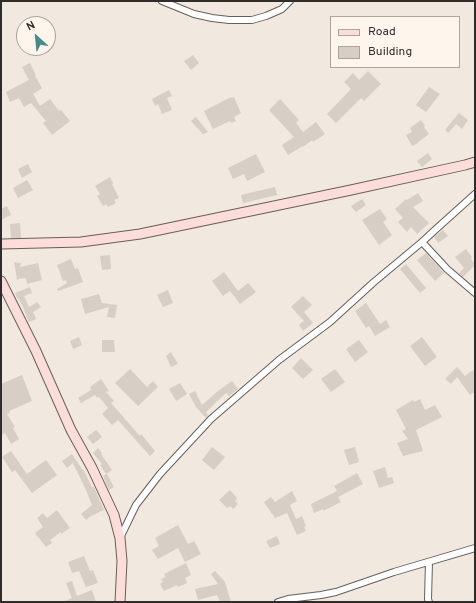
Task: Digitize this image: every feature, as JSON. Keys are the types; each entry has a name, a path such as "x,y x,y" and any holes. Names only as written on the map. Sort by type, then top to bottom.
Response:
{"main road":[{"path":"1,244 81,242 140,234 351,190 475,162"},
{"path":"1,281 36,351 71,430 92,468 114,515 120,538 122,561 120,602"}],"street":[{"path":"162,1 194,14 229,20 252,20 266,16 282,9 290,1"},
{"path":"120,538 136,505 160,474 211,419 279,360 330,322 475,194"},
{"path":"422,242 447,269 475,293"},
{"path":"278,602 288,599 336,592 394,572 475,548"},
{"path":"429,562 429,602"}],"building":[{"path":"193,55 199,63 191,70 184,61"},
{"path":"30,63 42,88 33,94 40,106 50,99 59,111 61,110 70,121 52,135 43,123 46,121 31,103 24,107 19,98 10,102 6,92 29,80 22,67"},
{"path":"368,71 381,84 364,101 361,98 336,123 327,114 351,89 344,82 353,73 359,80"},
{"path":"429,87 440,94 426,112 416,105"},
{"path":"169,90 172,96 167,98 172,110 162,114 158,104 155,106 152,99"},
{"path":"231,97 234,97 241,113 234,117 236,121 231,123 230,121 213,129 204,111"},
{"path":"280,99 299,120 296,123 303,132 316,122 325,134 288,155 282,145 294,137 269,110"},
{"path":"459,113 468,120 462,129 456,124 448,133 445,130"},
{"path":"196,117 208,132 203,134 191,121"},
{"path":"421,120 429,134 412,146 406,135 412,132 410,128"},
{"path":"428,153 432,159 422,167 417,161"},
{"path":"256,154 265,172 247,181 244,174 233,179 228,168"},
{"path":"28,164 32,172 22,178 18,169"},
{"path":"110,177 119,198 114,200 116,203 108,207 106,204 103,206 97,196 100,194 95,186"},
{"path":"27,180 33,190 18,198 13,188"},
{"path":"275,187 277,195 243,203 241,195"},
{"path":"418,193 423,201 413,207 429,223 417,234 411,227 407,232 398,222 403,218 395,209 406,199 407,200"},
{"path":"362,199 366,205 356,212 351,206"},
{"path":"7,206 11,215 1,220 1,209"},
{"path":"380,209 387,219 383,222 392,235 379,245 362,220"},
{"path":"20,223 21,238 11,238 10,224"},
{"path":"443,230 448,236 438,243 434,237"},
{"path":"466,249 472,257 471,259 475,265 463,277 459,273 464,268 455,257"},
{"path":"426,253 444,273 435,281 417,260"},
{"path":"110,255 111,269 102,270 100,256"},
{"path":"71,259 75,269 78,268 83,282 58,291 57,289 67,283 66,280 63,281 57,265"},
{"path":"14,262 21,263 20,267 38,263 42,280 27,284 26,278 17,280"},
{"path":"406,264 426,288 420,293 400,269"},
{"path":"224,272 238,291 248,283 256,292 240,304 230,291 223,296 212,281"},
{"path":"30,287 32,293 24,296 29,307 37,302 41,307 33,312 36,319 29,322 15,293"},
{"path":"168,290 173,303 163,307 157,295"},
{"path":"99,294 102,303 117,305 115,318 107,317 109,307 85,314 81,299"},
{"path":"303,296 312,305 304,312 313,323 303,331 299,325 304,321 291,307"},
{"path":"366,303 380,324 386,320 390,327 375,336 369,326 366,328 355,311"},
{"path":"79,337 82,345 73,349 70,341"},
{"path":"422,337 437,357 425,366 410,346"},
{"path":"102,340 114,340 115,352 102,352"},
{"path":"359,340 368,352 355,362 346,349"},
{"path":"171,352 178,364 171,367 166,356"},
{"path":"301,358 313,370 303,379 292,368"},
{"path":"457,367 465,376 473,370 475,374 475,392 470,395 457,377 451,384 445,379"},
{"path":"130,369 147,387 153,381 158,387 138,406 115,383"},
{"path":"335,369 345,382 331,392 321,379"},
{"path":"22,375 32,401 9,411 10,413 7,414 15,427 13,428 19,439 11,444 5,433 1,435 1,384"},
{"path":"101,379 109,391 106,392 114,401 111,403 155,451 150,456 118,420 112,425 102,414 108,408 99,397 97,398 95,395 81,403 78,398 91,390 90,387"},
{"path":"232,381 238,389 229,396 226,393 206,412 208,416 206,418 196,407 189,394 195,391 202,405"},
{"path":"180,383 187,394 176,401 169,389"},
{"path":"420,399 425,410 435,405 442,417 416,430 423,451 403,456 397,443 408,439 402,431 406,429 396,410 413,400 414,402"},
{"path":"96,430 102,437 93,444 87,437"},
{"path":"212,447 225,457 214,470 202,460"},
{"path":"355,447 359,462 349,465 344,450"},
{"path":"98,448 112,470 106,474 100,465 102,464 93,453"},
{"path":"11,451 27,474 46,460 57,475 32,493 15,470 12,472 2,457"},
{"path":"72,454 83,469 92,487 94,487 104,510 86,520 81,514 92,505 86,490 73,463 67,468 62,461"},
{"path":"385,467 388,478 392,477 394,483 379,488 373,471"},
{"path":"357,473 363,484 338,497 341,502 323,511 323,509 314,513 311,504 337,491 334,486"},
{"path":"107,474 114,487 109,490 103,476"},
{"path":"230,490 237,498 235,501 238,504 233,509 230,506 227,508 219,500"},
{"path":"292,491 297,501 290,505 296,519 302,516 306,526 304,527 306,531 297,535 287,513 275,518 264,502 271,497 275,502"},
{"path":"57,510 70,528 61,534 61,532 50,540 52,543 46,547 35,533 43,527 37,518 43,513 47,518"},
{"path":"178,525 188,544 194,541 201,554 185,562 178,548 158,559 152,550 159,546 155,538"},
{"path":"277,536 280,544 270,548 266,541"},
{"path":"84,556 90,571 93,570 98,583 86,587 79,571 72,573 68,562"},
{"path":"186,563 191,575 185,578 187,583 178,587 177,585 164,591 160,584 163,582 161,579 166,577 164,574"},
{"path":"215,571 225,582 231,602 220,602 217,595 198,600 195,589 218,584 211,574"},
{"path":"72,581 77,596 92,590 96,602 62,602 72,598 66,583"}]}
